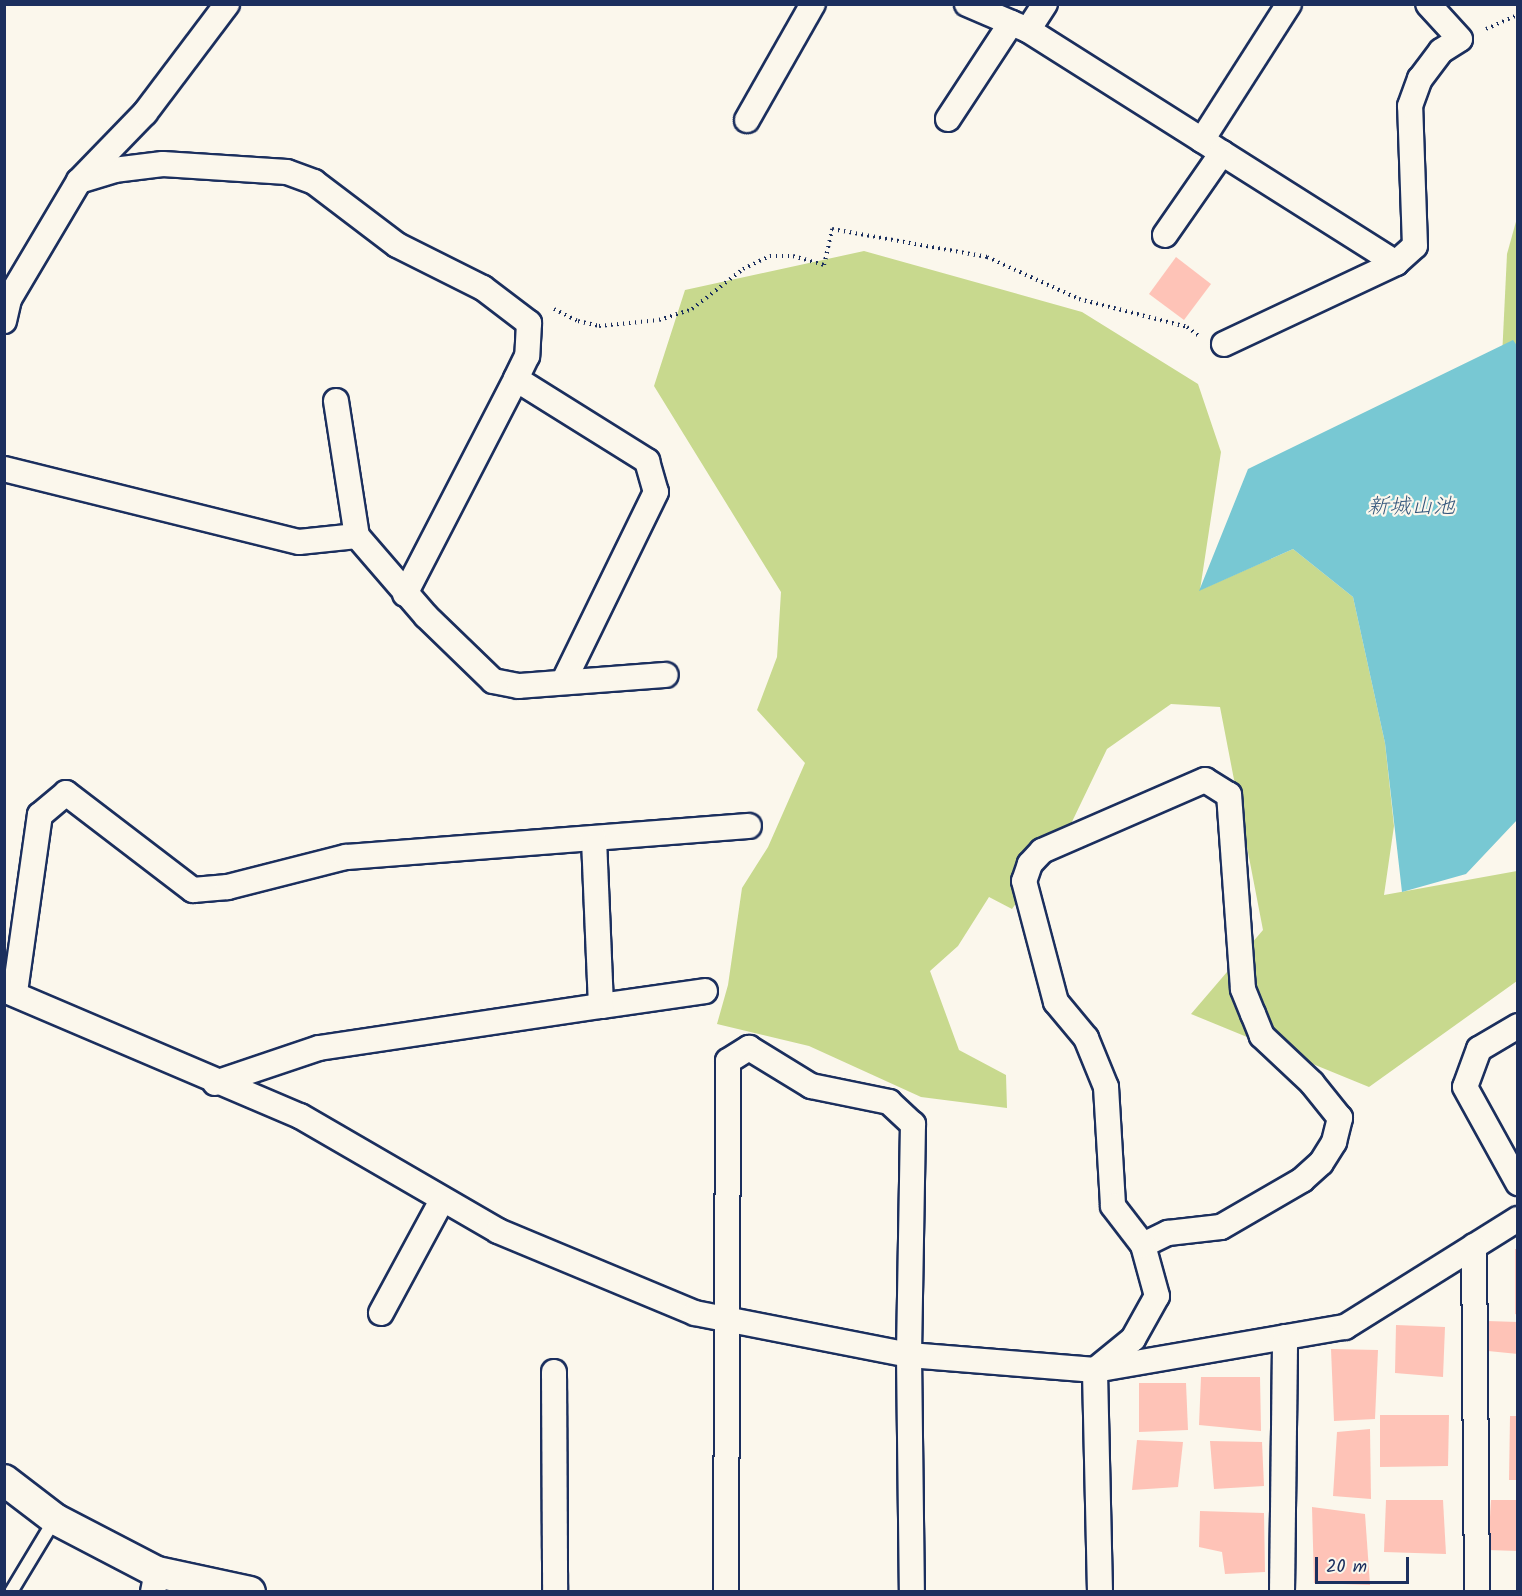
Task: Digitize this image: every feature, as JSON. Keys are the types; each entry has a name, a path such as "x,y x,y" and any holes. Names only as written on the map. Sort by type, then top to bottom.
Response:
{"street":[{"path":"4,321 9,299 79,182 145,113 227,4"},
{"path":"747,120 813,4"},
{"path":"967,4 1020,27 1396,263"},
{"path":"948,119 1020,27 1045,4"},
{"path":"1165,235 1289,4"},
{"path":"1224,345 1396,263 1415,246 1410,106 1420,79 1441,51 1460,39 1428,4"},
{"path":"79,182 114,170 163,164 287,171 314,182 397,245 483,288 529,322 527,356 405,594"},
{"path":"516,379 647,461 656,492 564,681"},
{"path":"336,401 357,536 405,594 493,681 519,686 666,675"},
{"path":"4,469 299,542 357,536"},
{"path":"1095,1370 1133,1339 1157,1296 1143,1245 1113,1206 1107,1087 1086,1038 1056,1002 1024,881 1030,864 1042,851 1205,780 1229,795 1243,989 1262,1036 1312,1083 1340,1118 1334,1142 1321,1163 1302,1180 1221,1227 1168,1233 1143,1245"},
{"path":"749,826 346,857 228,887 193,890 66,793 40,815 10,991 215,1083 300,1116 498,1231 684,1309 909,1354 1095,1370 1345,1327 1518,1219"},
{"path":"594,838 601,1006"},
{"path":"215,1083 319,1048 705,991"},
{"path":"1518,1026 1479,1049 1465,1087 1518,1183"},
{"path":"726,1592 724,1317 728,1061 749,1048 812,1086 889,1102 913,1124 909,1354 912,1592"},
{"path":"381,1313 442,1200"},
{"path":"1474,1246 1477,1592"},
{"path":"1282,1592 1285,1337"},
{"path":"1095,1370 1100,1592"},
{"path":"554,1372 555,1592"},
{"path":"4,1480 55,1520 155,1582 250,1592"}],"lane":[{"path":"11,1592 55,1520"}],"path":[{"path":"1460,39 1518,15"},
{"path":"547,306 578,321 599,326 659,320 692,309 743,269 770,256 793,256 824,265 832,230 987,257 1079,299 1187,327 1201,337 1209,351 1224,345"}],"green space":[{"path":"1517,218 1517,371 1502,357 1507,254"},
{"path":"864,251 1082,312 1198,384 1221,452 1200,590 1293,549 1353,597 1385,743 1394,826 1384,895 1517,871 1517,981 1369,1087 1191,1014 1263,930 1220,707 1171,704 1107,749 1069,828 1012,909 989,897 958,946 930,971 959,1050 1006,1075 1007,1108 921,1097 809,1046 717,1024 728,985 742,888 768,847 805,763 757,710 777,657 781,592 654,386 685,290"}],"water":[{"name":"新城山池","path":"1513,340 1518,347 1517,820 1466,874 1402,892 1385,743 1353,597 1293,549 1199,591 1248,469"}],"building":[{"path":"1176,257 1211,284 1184,320 1149,294"},
{"path":"1515,1249 1518,1249 1518,1315 1515,1314"},
{"path":"1487,1321 1518,1322 1518,1354 1488,1351"},
{"path":"1396,1325 1445,1327 1443,1377 1395,1373"},
{"path":"1331,1349 1378,1350 1375,1419 1334,1421"},
{"path":"1201,1377 1260,1377 1261,1431 1199,1425"},
{"path":"1139,1383 1186,1383 1188,1430 1139,1432"},
{"path":"1380,1415 1449,1415 1448,1466 1380,1467"},
{"path":"1510,1416 1518,1416 1518,1480 1509,1480"},
{"path":"1370,1429 1371,1499 1333,1496 1337,1432"},
{"path":"1137,1440 1183,1442 1178,1487 1132,1490"},
{"path":"1210,1441 1262,1442 1264,1486 1214,1489"},
{"path":"1386,1500 1443,1500 1446,1554 1384,1552"},
{"path":"1491,1500 1518,1500 1518,1551 1488,1550"},
{"path":"1312,1507 1365,1514 1370,1585 1314,1583"},
{"path":"1200,1511 1264,1513 1265,1572 1225,1574 1222,1552 1199,1547"}]}
